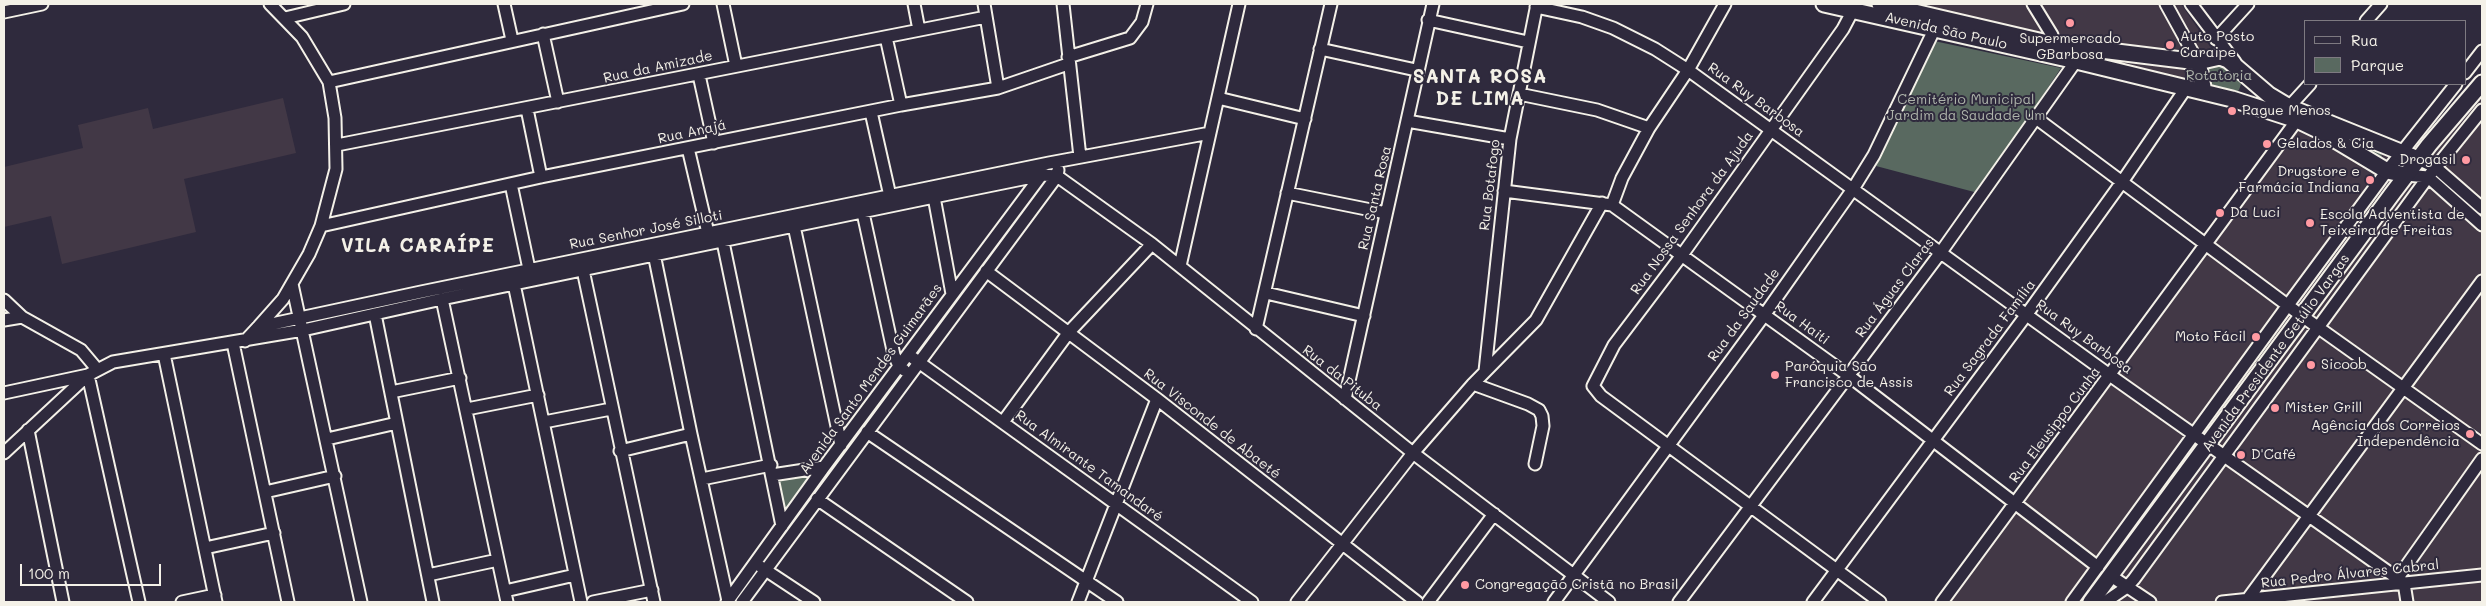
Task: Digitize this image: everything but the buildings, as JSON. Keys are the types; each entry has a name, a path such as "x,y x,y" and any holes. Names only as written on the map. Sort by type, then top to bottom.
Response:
{"main road":[{"name":"Avenida São Paulo","path":"1824,4 2076,61 2232,99 2297,120 2322,132 2387,171 2406,175"},
{"name":"Avenida São Paulo","path":"1880,4 1920,8 2052,44 2198,62 2220,57 2228,60 2269,95 2290,107 2418,159"},
{"path":"2198,62 2204,92"},
{"path":"2232,99 2239,96 2245,86 2242,71"},
{"name":"Avenida Presidente Getúlio Vargas","path":"2091,602 2418,159 2482,83"}],"street":[{"path":"4,12 42,4"},
{"path":"245,341 270,316 292,284 321,226 336,169 336,145 329,82 314,52 285,18 270,4"},
{"path":"285,18 344,4"},
{"path":"504,4 512,40"},
{"path":"329,82 512,40 683,4"},
{"path":"723,4 736,66"},
{"path":"914,4 919,30"},
{"path":"984,4 998,88"},
{"path":"1062,4 1080,157"},
{"name":"Rua Anajá","path":"321,226 511,184 901,105 998,88 1130,38 1142,22 1146,4"},
{"path":"1180,266 1239,4"},
{"path":"1256,329 1331,4"},
{"name":"Rua Santa Rosa","path":"1345,399 1408,121 1416,70 1433,4"},
{"path":"1297,602 1340,544 1413,453 1485,371 1536,320 1607,204 1649,128 1688,70 1725,4"},
{"path":"2033,4 2052,35 2052,44"},
{"path":"2166,4 2198,62"},
{"path":"2191,4 2242,71"},
{"path":"2216,39 2248,4"},
{"path":"2367,20 2381,4"},
{"name":"Rua Ruy Barbosa","path":"1536,6 1582,17 1613,28 1655,49 1688,70 2308,518 2400,581"},
{"name":"Rua Botafogo","path":"1485,371 1510,139 1536,6"},
{"name":"Rua Nossa Senhora da Ajuda","path":"1667,445 1596,393 1593,386 1614,344 1682,254 1771,130 1843,29 1853,10"},
{"name":"Rua da Amizade","path":"336,145 700,75 736,66 986,17"},
{"path":"1428,20 1528,42"},
{"name":"Rua da Saudade","path":"1554,602 1667,445 1765,314 1853,189 1874,155 1934,30"},
{"path":"543,34 558,102"},
{"path":"886,37 901,105"},
{"path":"1320,49 1416,70"},
{"path":"2466,72 2482,51"},
{"name":"Rua Águas Claras","path":"1679,602 1941,252 2076,61"},
{"path":"700,75 714,143"},
{"path":"2290,107 2309,85"},
{"name":"Avenida Presidente Getúlio Vargas","path":"2072,602 2387,171 2455,85"},
{"name":"Rua Sagrada Família","path":"1813,602 2027,314 2122,182 2186,88"},
{"path":"1520,94 1597,110 1649,128"},
{"path":"1218,98 1305,119"},
{"path":"527,109 541,178"},
{"name":"Avenida Presidente Getúlio Vargas","path":"2105,602 2127,587 2225,457 2435,167 2482,110"},
{"path":"871,112 890,196"},
{"path":"2036,118 2302,316 2482,444"},
{"name":"Rua Eleusippo Cunha","path":"1942,602 2111,376 2297,120"},
{"path":"1408,121 1510,139"},
{"name":"Rua Senhor José Silloti","path":"92,372 113,362 303,330 583,270 708,233 1054,162 1210,133"},
{"path":"688,148 708,233"},
{"path":"2418,159 2435,167 2482,208"},
{"path":"1054,162 1058,176"},
{"name":"Avenida Santo Mendes Guimarães","path":"728,602 824,467 952,294 1042,175 1054,162"},
{"name":"Rua Senhor José Silloti","path":"258,327 529,269 653,250 723,242 1042,175 1058,176"},
{"path":"2406,175 2428,177 2482,224"},
{"name":"Rua da Pituba","path":"1058,176 1152,244 1413,453 1609,602"},
{"name":"Avenida Santo Mendes Guimarães","path":"742,602 909,374 1058,176"},
{"path":"511,184 529,269"},
{"path":"1504,191 1607,204"},
{"path":"1288,193 1386,213"},
{"path":"934,197 952,294"},
{"name":"Rua Haiti","path":"1607,204 1682,254 1849,376 2098,567"},
{"path":"863,213 894,354 899,366 909,374"},
{"path":"794,226 841,445"},
{"path":"723,242 772,470 782,526"},
{"path":"1003,422 1069,332 1152,244"},
{"path":"653,250 728,602"},
{"path":"583,270 611,409 654,602"},
{"name":"Rua Visconde de Abaeté","path":"986,272 1157,399 1340,544 1417,602"},
{"path":"2247,600 2482,281"},
{"path":"292,284 361,602"},
{"path":"514,284 581,602"},
{"path":"1266,292 1364,316"},
{"path":"442,299 506,596 575,575"},
{"path":"4,300 22,317 81,350 92,372 139,602"},
{"path":"375,314 433,602"},
{"path":"4,320 22,317"},
{"path":"232,343 288,602"},
{"path":"164,354 215,599 182,602"},
{"name":"Rua Almirante Tamandaré","path":"908,354 1252,602"},
{"path":"4,393 92,372"},
{"path":"4,453 92,372"},
{"path":"391,392 460,378"},
{"path":"1473,384 1528,404 1538,410 1542,416 1543,426 1536,464"},
{"path":"467,409 538,395"},
{"path":"1078,602 1157,399"},
{"path":"544,422 611,409"},
{"path":"327,439 397,423"},
{"path":"28,430 63,602"},
{"path":"867,432 1117,602"},
{"path":"620,451 691,434"},
{"path":"1667,445 1880,602"},
{"path":"2407,602 2400,581 2482,459"},
{"path":"702,479 772,470 824,467"},
{"path":"265,492 335,476"},
{"path":"817,499 967,602"},
{"path":"1428,602 1494,514"},
{"path":"205,548 274,533"},
{"path":"428,575 498,560"},
{"path":"756,563 814,602"},
{"name":"Rua Pedro Álvares Cabral","path":"2227,602 2400,581 2482,575"},
{"path":"2112,576 2150,602"},
{"path":"2079,602 2082,589"},
{"path":"593,602 652,590"}],"shaded area":[{"path":"1929,4 2181,4 2211,48 2183,78 1926,23"},
{"path":"2482,93 2482,602 1946,602 2304,107 2429,159"},
{"path":"283,98 296,153 184,179 196,232 62,264 51,216 4,227 4,167 83,148 78,125 148,108 153,129"}],"green space":[{"name":"Cemitério Municipal Jardim da Saudade Um","path":"1934,41 2061,68 1978,193 1876,166"},
{"name":"Rotatoria","path":"2218,61 2242,81 2239,90 2231,96 2208,87 2202,64"},
{"path":"2323,124 2381,153 2382,158 2380,160"},
{"path":"813,473 784,515 778,479"}],"place":[{"name":"Supermercado GBarbosa","path":"2070,23"},
{"name":"Auto Posto Caraipe","path":"2170,45"},
{"name":"Pague Menos","path":"2232,111"},
{"name":"Gelados & Cia","path":"2267,144"},
{"name":"Drogasil","path":"2466,160"},
{"name":"Drugstore e Farmácia Indiana","path":"2370,180"},
{"name":"Da Luci","path":"2220,213"},
{"name":"Escola Adventista de Teixeira de Freitas","path":"2310,223"},
{"name":"Moto Fácil","path":"2256,337"},
{"name":"Sicoob","path":"2311,365"},
{"name":"Paróquia São Francisco de Assis","path":"1775,375"},
{"name":"Mister Grill","path":"2275,408"},
{"name":"Agência dos Correios Independência","path":"2470,434"},
{"name":"D'Café","path":"2241,455"},
{"name":"Congregação Cristã no Brasil","path":"1465,585"}],"district":[{"name":"SANTA ROSA DE LIMA","path":"1480,88"},
{"name":"VILA CARAÍPE","path":"418,246"}]}
